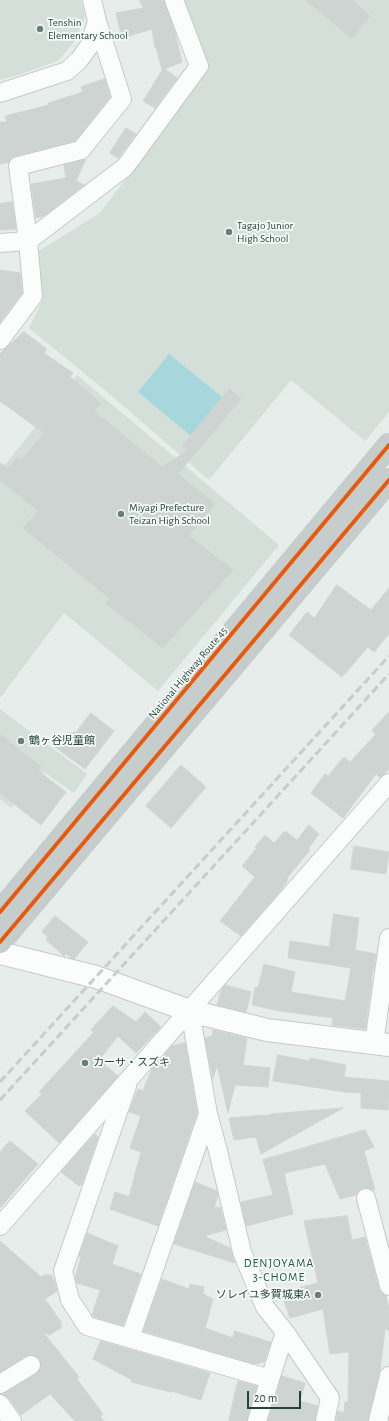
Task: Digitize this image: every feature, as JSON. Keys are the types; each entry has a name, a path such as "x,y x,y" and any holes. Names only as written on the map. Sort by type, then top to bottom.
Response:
{"highway":[{"name":"National Highway Route 45","path":"0,912 389,446"},
{"path":"0,942 389,480"}],"street":[{"path":"0,340 33,296 28,241 18,166 81,150 122,99 97,21 92,0"},
{"path":"0,243 28,241 125,167 199,66 174,0"},
{"path":"0,93 67,71 79,60 90,45 97,21"},
{"path":"0,1226 389,784"},
{"path":"0,954 96,978 190,1011 267,1030 382,1044 389,938"},
{"path":"190,1011 208,1114 242,1252 266,1307 330,1398 325,1421"},
{"path":"130,1078 99,1171 63,1271 70,1300 86,1326 270,1379"},
{"path":"130,1338 208,1114"},
{"path":"366,1198 389,1286"},
{"path":"258,1421 285,1332"},
{"path":"0,1384 30,1365"},
{"path":"378,1421 389,1376"},
{"path":"0,1404 12,1421"}],"shaded area":[{"name":"Tenshin Elementary School","path":"0,0 81,0 85,17 75,41 58,61 0,80"},
{"name":"Tagajo Junior High School","path":"181,0 389,0 389,412 365,441 291,380 209,480 112,396 29,328 42,301 37,252 100,213 206,69"},
{"name":"Miyagi Prefecture Teizan High School","path":"77,375 279,545 158,691 64,613 0,698 0,471"},
{"name":"鶴ヶ谷児童館","path":"0,709 87,774 74,793 45,773 11,808 0,799"}],"water":[{"path":"169,354 222,397 191,436 138,392"}],"building":[{"path":"140,0 164,0 174,29 182,62 165,69 177,78 155,108 143,101 163,69 162,70 156,47 155,48 152,29 122,38 116,13 143,8"},
{"path":"306,0 352,0 370,16 352,38"},
{"path":"105,79 110,97 75,141 15,156 11,158 9,162 0,164 0,122 7,122 5,116 49,105 48,103 83,92 81,87"},
{"path":"126,128 136,134 118,158 110,153"},
{"path":"86,159 76,181 84,185 44,216 36,218 31,184 66,178 64,165"},
{"path":"12,202 16,229 0,230 0,204"},
{"path":"0,270 20,273 22,293 0,322"},
{"path":"24,332 47,349 44,353 73,373 70,377 101,403 94,411 162,467 188,450 182,446 229,389 241,399 178,474 215,504 189,536 233,570 163,648 105,603 109,598 23,528 38,511 0,480 0,463 8,468 18,457 21,460 44,433 0,401 0,354"},
{"path":"337,585 371,610 389,588 389,634 374,652 368,647 342,677 289,635 307,612 314,618"},
{"path":"389,712 389,769 380,778 376,774 343,818 311,793 325,774 328,776 344,757 350,762 376,734 372,731"},
{"path":"91,713 114,731 85,769 55,747 65,734 76,732"},
{"path":"0,734 41,767 38,771 66,792 41,825 0,793"},
{"path":"181,765 206,787 171,828 146,806"},
{"path":"309,825 319,834 308,849 310,850 287,878 288,880 277,895 241,936 220,921 255,877 242,866 257,848 255,847 265,835 274,843 285,831 297,840"},
{"path":"354,846 389,852 386,874 351,869"},
{"path":"334,914 359,918 355,950 376,954 365,1029 332,1025 333,1018 280,1011 252,1005 255,987 258,988 264,964 295,972 291,992 345,1001 351,968 288,958 290,941 329,947"},
{"path":"55,916 88,942 74,959 66,954 64,956 46,940 48,937 42,932"},
{"path":"225,985 251,992 246,1012 217,1005 221,990"},
{"path":"113,1006 136,1022 145,1012 161,1027 136,1053 118,1036 99,1060 118,1076 59,1143 25,1111 42,1094 39,1092 94,1032 91,1030"},
{"path":"213,1030 247,1038 243,1065 270,1068 268,1087 235,1085 228,1113 217,1065 213,1079 205,1038 212,1036"},
{"path":"185,1043 197,1113 158,1226 110,1209 115,1192 129,1197 141,1152 130,1148 141,1116 129,1112 138,1089 143,1091 152,1068 172,1046"},
{"path":"278,1055 310,1061 310,1058 346,1065 344,1077 389,1081 388,1110 361,1108 361,1093 273,1081"},
{"path":"343,1108 261,1154 256,1137 234,1140 229,1118 265,1115 264,1116"},
{"path":"365,1130 374,1147 364,1151 375,1190 363,1188 359,1190 356,1195 340,1199 325,1164 284,1173 293,1214 246,1226 241,1202 273,1195 263,1160"},
{"path":"95,1134 98,1137 82,1184 79,1186 61,1172"},
{"path":"10,1141 38,1164 0,1208 0,1152"},
{"path":"195,1182 217,1191 218,1195 214,1208 220,1207 226,1230 204,1236 230,1248 235,1263 174,1244"},
{"path":"347,1216 352,1240 365,1237 379,1289 381,1293 386,1296 389,1309 389,1330 385,1329 380,1371 368,1421 336,1421 338,1411 344,1413 345,1402 348,1402 349,1352 330,1354 323,1309 290,1318 281,1292 318,1283 304,1221"},
{"path":"87,1233 118,1246 112,1264 141,1274 123,1326 94,1317 92,1315 100,1290 77,1283 75,1278 81,1257 79,1256"},
{"path":"0,1241 41,1277 51,1275 57,1291 45,1299 61,1322 61,1328 49,1335 43,1332 79,1377 77,1379 103,1414 100,1416 104,1421 75,1421 50,1394 21,1415 9,1398 2,1394 36,1374 40,1370 41,1365 40,1360 36,1356 30,1355 0,1372"},
{"path":"162,1279 189,1289 190,1284 204,1287 203,1294 213,1299 205,1328 233,1338 234,1331 271,1342 264,1362 254,1364 143,1331"},
{"path":"101,1341 210,1373 201,1400 171,1391 131,1382 132,1380 93,1359"},
{"path":"282,1376 305,1383 300,1401 318,1406 315,1421 268,1421"},
{"path":"238,1381 257,1386 247,1421 229,1421"}],"railway":[{"path":"0,1082 389,656"},
{"path":"0,1100 389,674"}],"cycle path":[{"path":"0,912 389,445"},
{"path":"0,942 389,480"}],"place":[{"name":"Tenshin Elementary School","path":"40,29"},
{"name":"Tagajo Junior High School","path":"229,232"},
{"name":"Miyagi Prefecture Teizan High School","path":"121,514"},
{"name":"鶴ヶ谷児童館","path":"21,741"},
{"name":"カーサ・スズキ","path":"85,1063"},
{"name":"ソレイユ多賀城東A","path":"318,1295"}],"district":[{"name":"DENJOYAMA 3-CHOME","path":"279,1270"}]}
